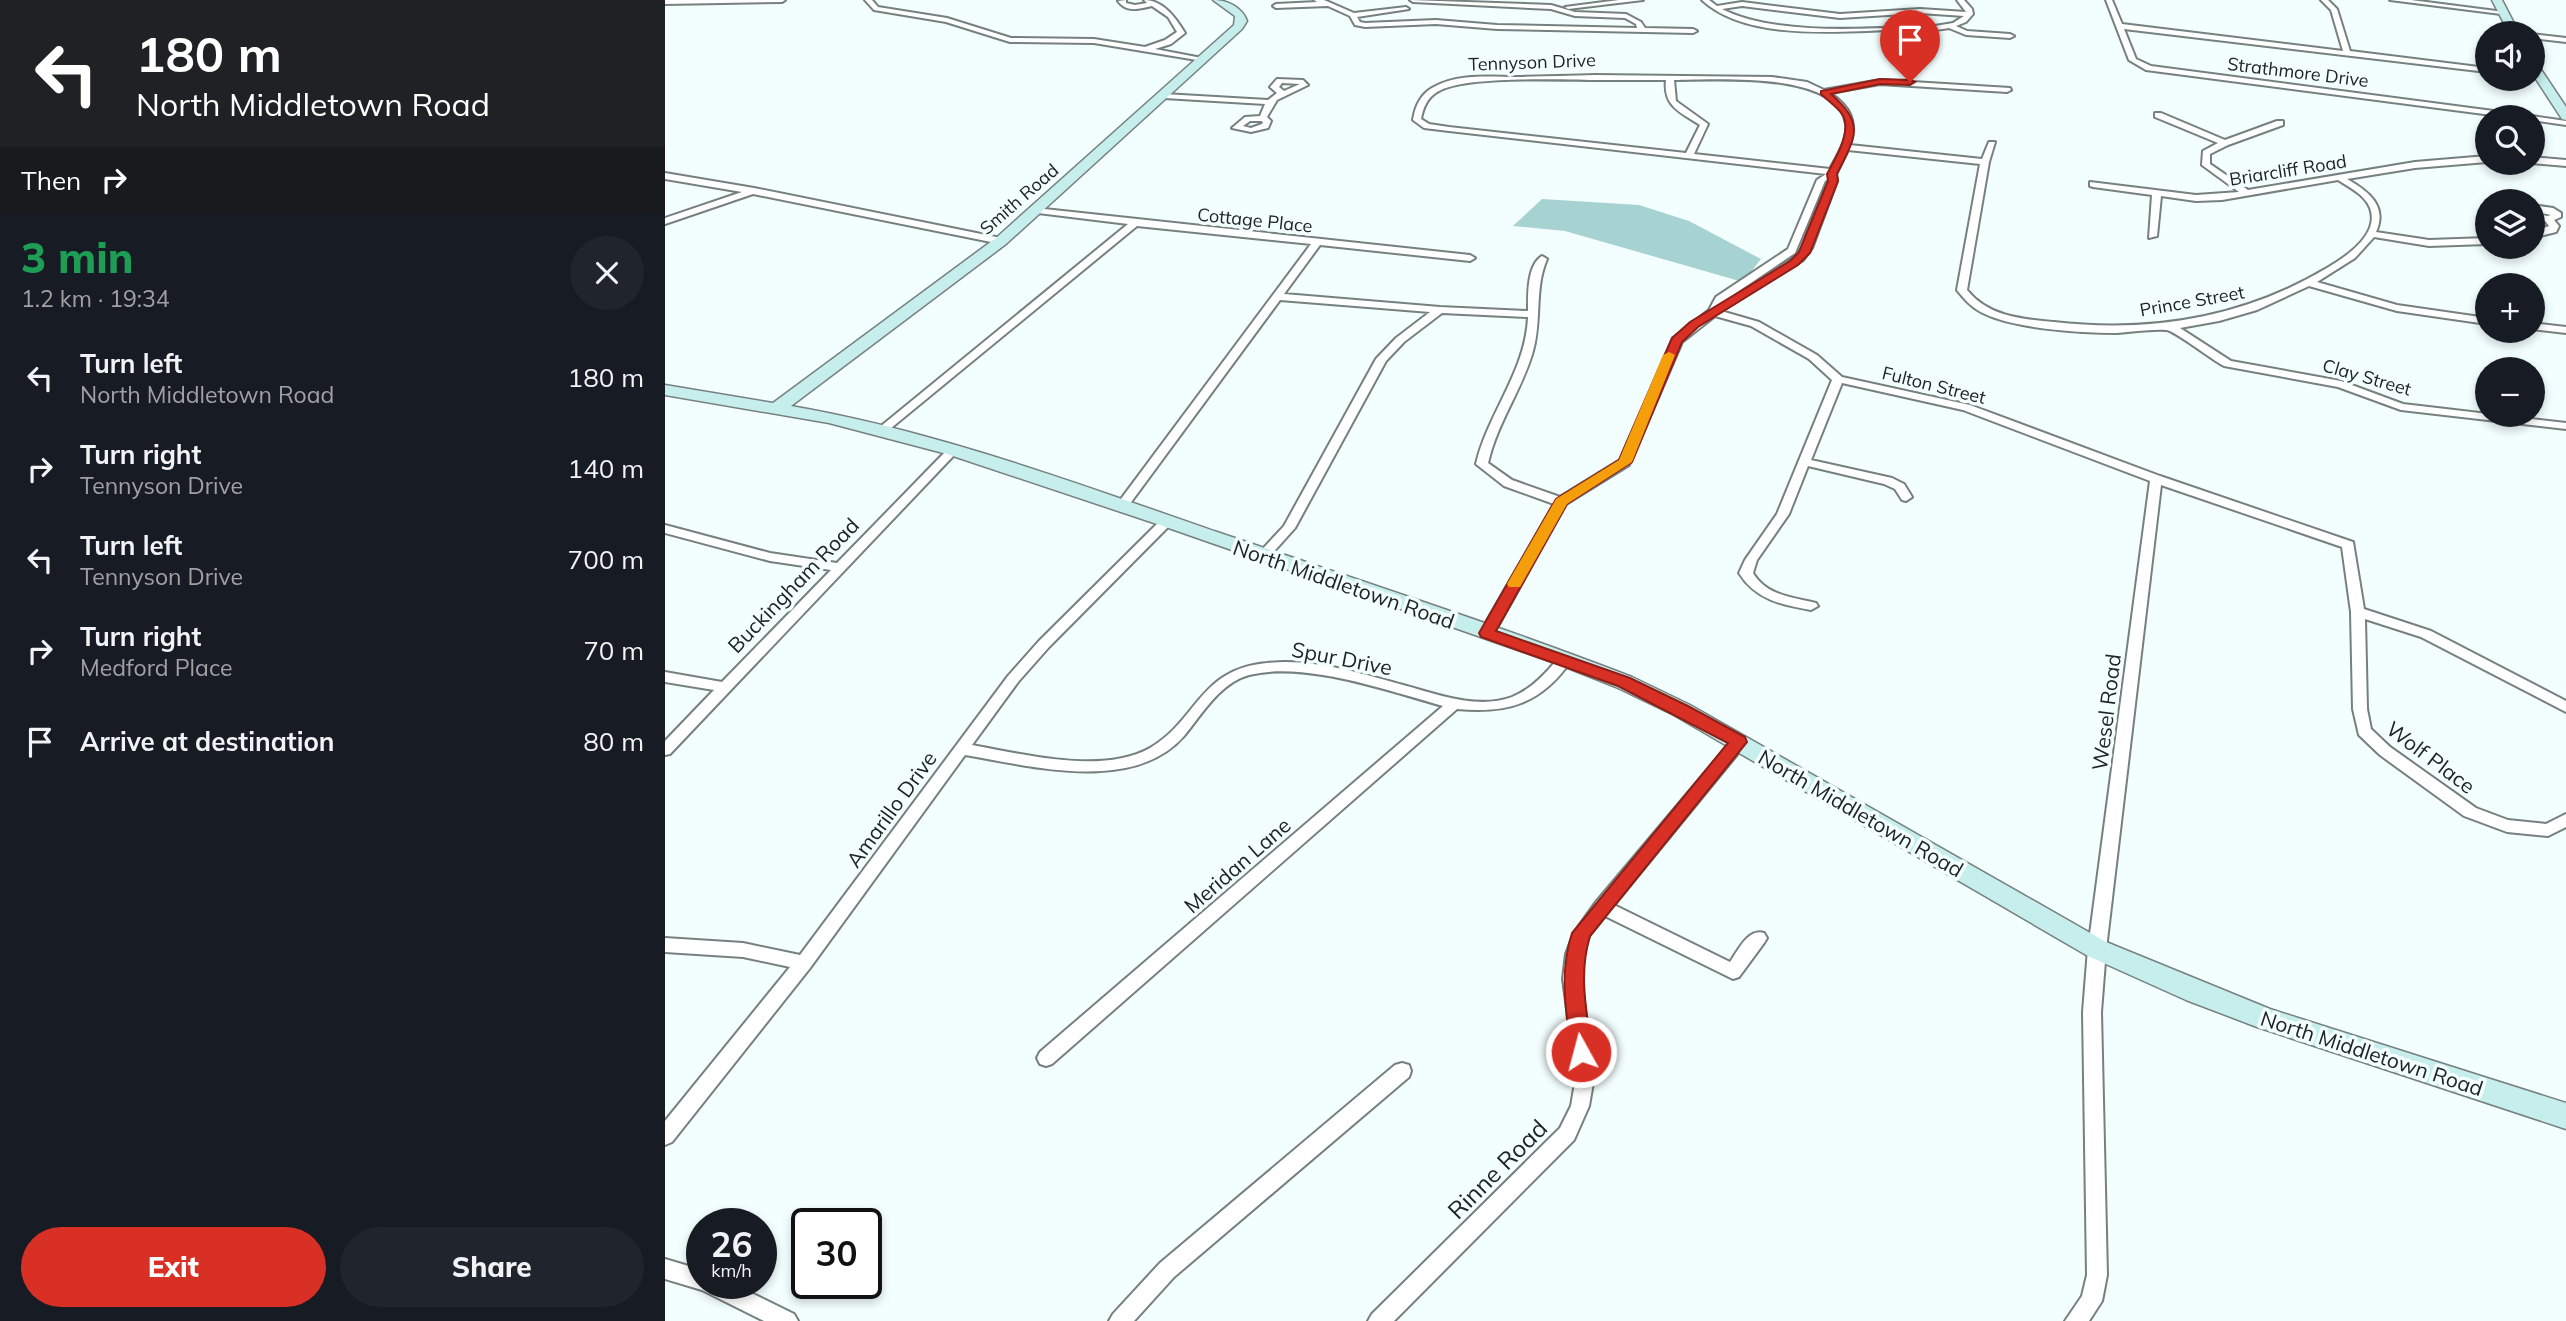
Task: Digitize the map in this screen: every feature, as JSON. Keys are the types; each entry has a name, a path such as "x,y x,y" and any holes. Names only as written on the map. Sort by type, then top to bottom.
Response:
{"street":[{"path":"665,2 782,0"},
{"path":"868,0 876,9 947,20 995,36 1025,42 1094,41 1203,59"},
{"path":"1123,0 1123,5 1129,7 1150,2 1171,16 1181,33 1168,42 1146,50"},
{"name":"Smith Road","path":"778,408 1001,241 1166,96 1243,21 1240,15 1218,0"},
{"path":"1317,0 1353,15 1406,9"},
{"path":"1413,0 1559,9 1640,0"},
{"path":"1705,0 1714,8 1742,20 1811,29 1860,31 1948,25 1961,22 1970,14"},
{"path":"1959,0 1969,9 1970,14"},
{"name":"Strathmore Drive","path":"2109,0 2133,60 2149,68 2475,111"},
{"path":"2325,0 2334,9 2347,52"},
{"path":"2393,0 2501,12"},
{"path":"2497,0 2507,21"},
{"path":"886,1 897,6 968,18 1002,30 1003,32 995,36"},
{"path":"1276,6 1328,4"},
{"path":"1714,8 1742,4 1840,16 1920,11 1970,14"},
{"path":"1559,9 1576,14 1626,16 1639,23 1642,30"},
{"path":"1353,15 1357,24 1365,25 1436,22 1517,27 1693,31"},
{"path":"1517,27 1524,16"},
{"path":"1948,25 1966,33 2010,36"},
{"path":"2119,26 2475,68"},
{"path":"2545,38 2566,40"},
{"path":"1670,77 1670,101 1704,124 1689,156"},
{"name":"Tennyson Drive","path":"1824,92 1803,84 1746,79 1670,77 1463,81 1439,87 1426,97 1418,109 1417,120 1427,126 1496,136 1832,173"},
{"path":"1824,92 1880,82 2007,90"},
{"path":"2545,87 2566,116"},
{"path":"1263,118 1270,102 1281,92"},
{"path":"1487,633 1561,502 1625,462 1677,340 1713,312 1720,299 1792,251 1821,180 1832,173 1846,147 1850,122 1846,112 1824,92"},
{"path":"1166,96 1270,102"},
{"path":"2158,115 2225,143"},
{"path":"2545,120 2566,123"},
{"path":"2244,191 2206,165 2206,153 2225,143 2280,123"},
{"name":"Prince Street","path":"1992,144 1985,162 1962,290 1970,303 2006,319 2083,330 2126,330 2229,316 2278,299 2309,283 2351,258 2372,234"},
{"path":"1846,147 1985,162"},
{"name":"Briarcliff Road","path":"2093,184 2196,198 2222,197 2244,191 2416,165 2475,160"},
{"path":"2545,161 2566,163"},
{"path":"665,176 754,191 1001,241"},
{"path":"2340,178 2373,205 2376,217 2372,234 2447,246 2475,242"},
{"path":"665,220 754,191"},
{"path":"2152,236 2157,193"},
{"path":"2545,209 2558,215 2548,219"},
{"name":"Cottage Place","path":"1038,210 1470,258"},
{"path":"2545,218 2554,226 2553,230 2545,232"},
{"path":"881,431 1135,222"},
{"path":"1122,506 1317,243"},
{"path":"1542,259 1533,283 1532,333 1525,360 1485,446 1482,464 1508,483 1561,502"},
{"path":"2309,283 2358,300 2396,309 2475,319"},
{"path":"1278,297 1440,310 1532,314"},
{"path":"1263,555 1289,528 1381,359 1400,340 1440,310"},
{"name":"Fulton Street","path":"1713,312 1755,324 1813,357 1838,379 1966,407 2156,479 2348,545 2358,612"},
{"name":"Clay Street","path":"2170,326 2228,364 2341,384 2401,407 2566,426"},
{"path":"2545,328 2566,330"},
{"path":"1811,606 1765,594 1752,586 1746,573 1751,560 1783,514 1838,379"},
{"name":"North Middletown Road","path":"665,390 778,408 953,450 1565,659 1624,682 1682,710 2097,949 2195,992 2266,1019 2566,1116"},
{"name":"Buckingham Road","path":"665,750 953,450"},
{"path":"1806,462 1888,481 1900,487 1906,497"},
{"name":"Wesel Road","path":"2076,1321 2092,1301 2097,1275 2092,1012 2097,949 2156,479"},
{"name":"Amarillo Drive","path":"665,1136 804,963 1013,679 1044,644 1167,521"},
{"path":"665,529 770,557 840,568"},
{"path":"2358,612 2426,634 2566,707"},
{"name":"Wolf Place","path":"2358,612 2360,709 2364,732 2385,751 2470,812 2507,825 2548,830 2566,820"},
{"name":"Spur Drive","path":"961,749 1086,767 1116,766 1144,757 1172,739 1224,681 1243,671 1267,666 1297,666 1454,704 1479,707 1504,705 1525,697 1548,682 1565,659"},
{"path":"665,677 723,687"},
{"name":"Meridan Lane","path":"1046,1058 1454,704"},
{"name":"Rinne Road","path":"1379,1321 1567,1134 1580,1106 1584,1077 1572,979 1575,954 1582,933 1739,742"},
{"path":"1602,906 1733,972 1758,938"},
{"path":"665,945 743,950 804,963"},
{"path":"1120,1321 1167,1270 1402,1071"},
{"path":"665,1269 686,1275"},
{"path":"742,1299 787,1321"}],"shaded area":[{"path":"1542,199 1639,205 1689,221 1761,259 1743,282 1565,231 1513,226"}],"slow traffic":[{"path":"1515,584 1561,502 1625,462 1669,355"}],"route":[{"path":"1581,1052 1572,979 1575,954 1582,933 1739,742 1624,682 1487,633 1561,502 1625,462 1677,340 1694,324 1794,263 1804,253 1833,181 1832,174 1846,147 1850,122 1846,112 1824,92 1880,82 1910,82"}]}
